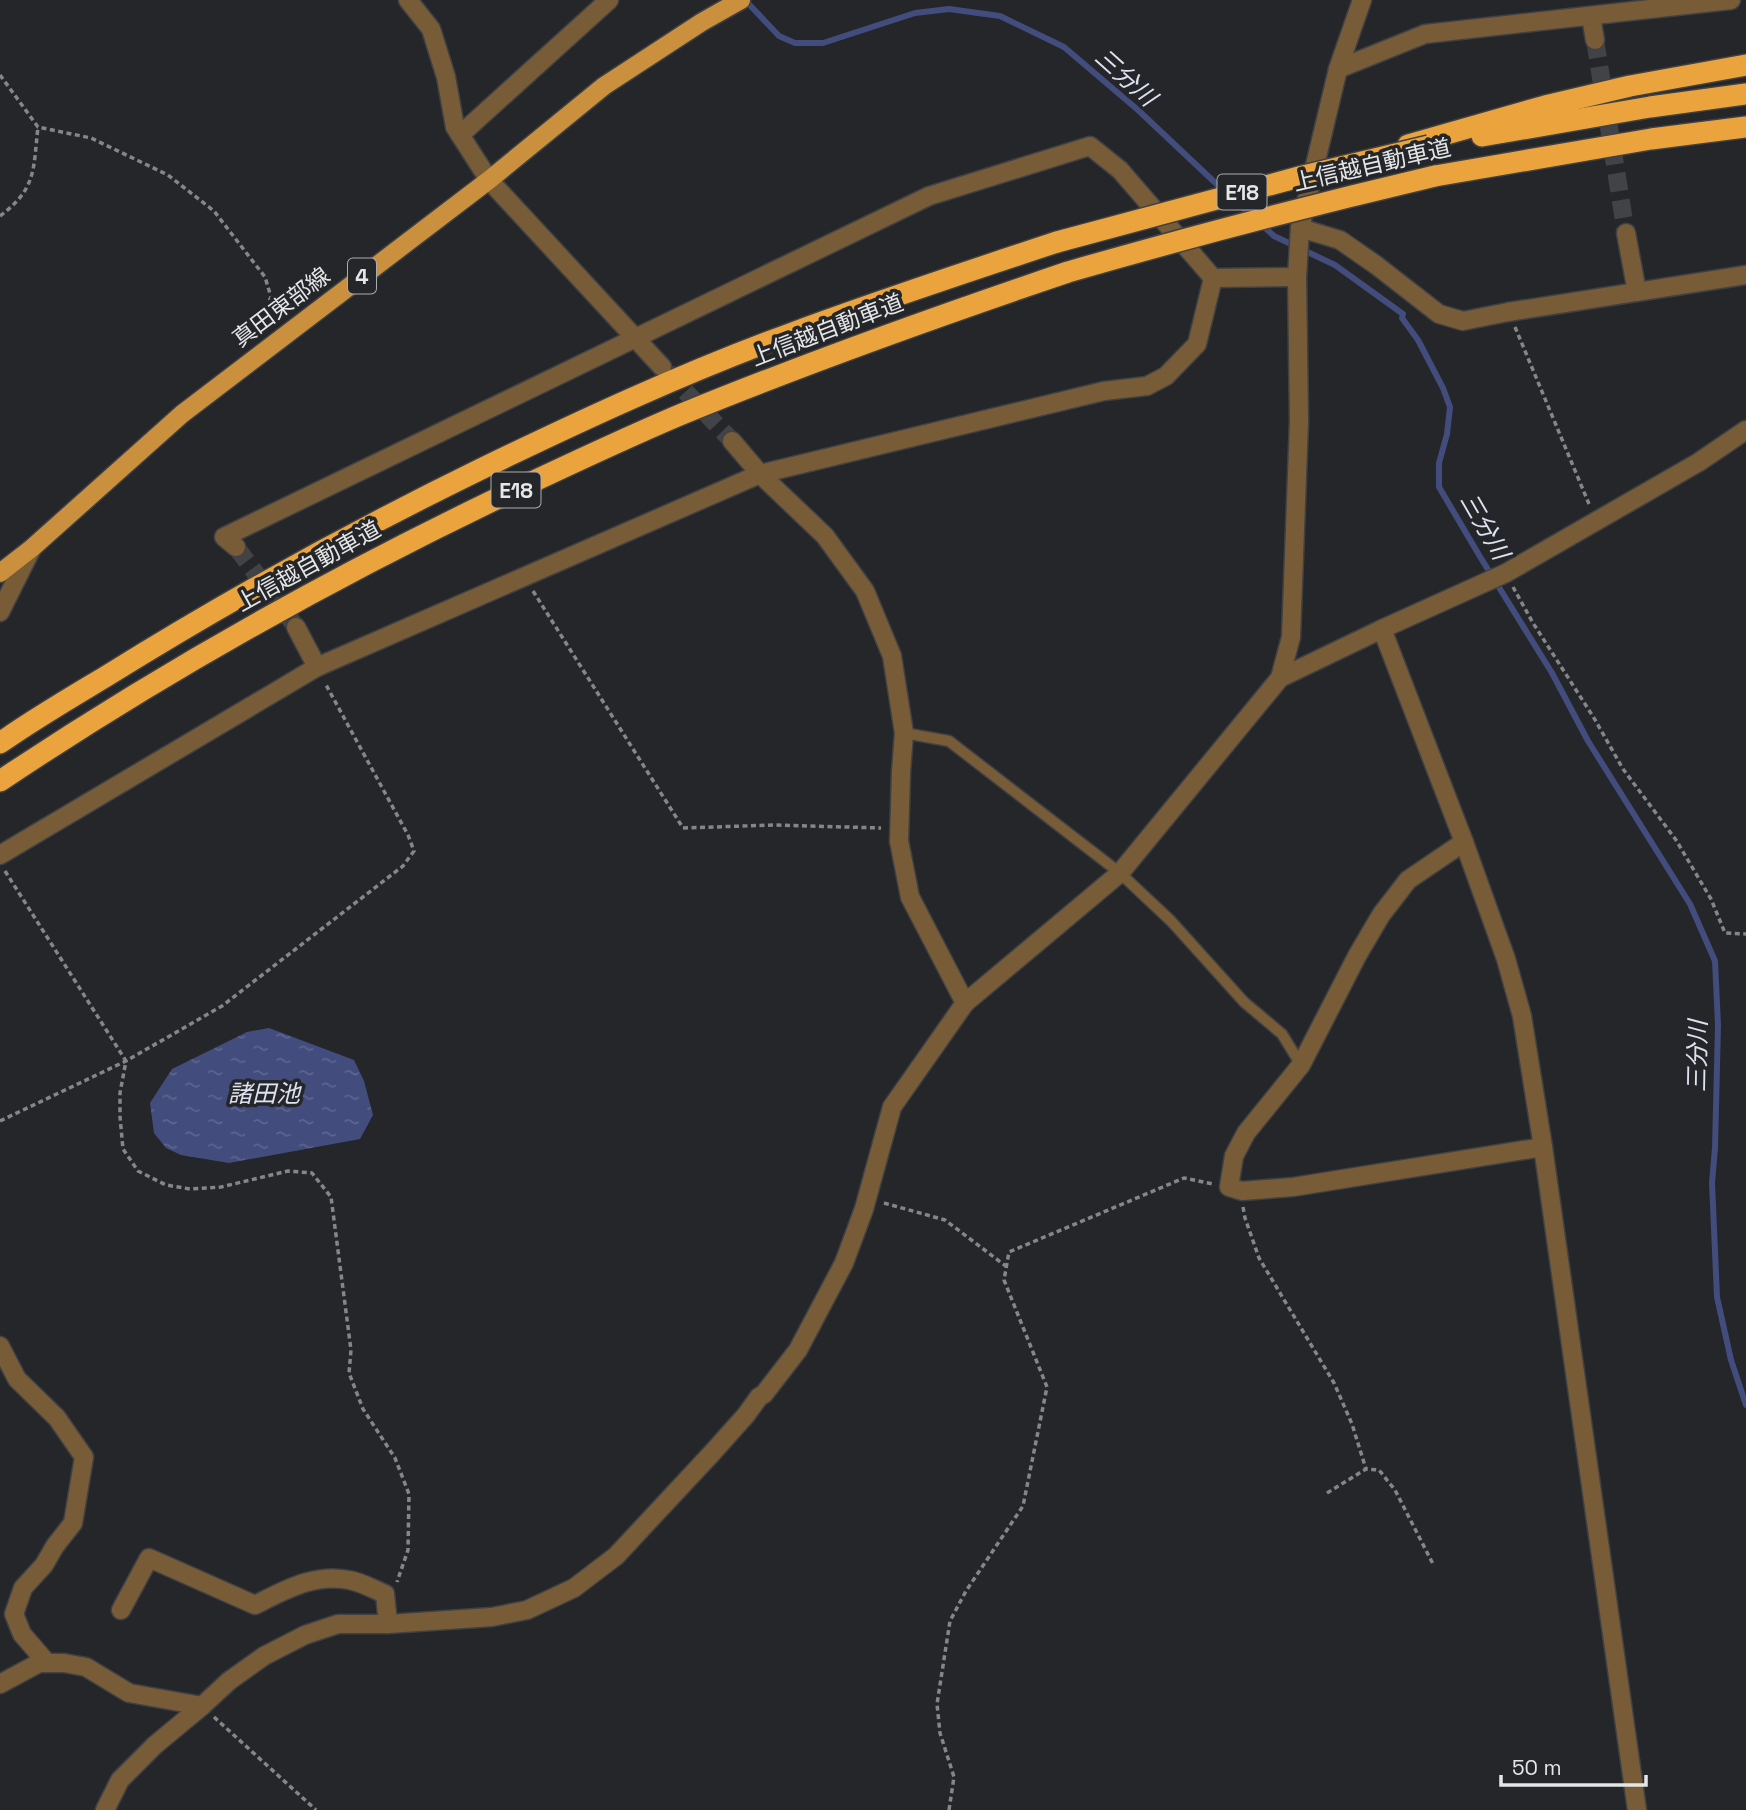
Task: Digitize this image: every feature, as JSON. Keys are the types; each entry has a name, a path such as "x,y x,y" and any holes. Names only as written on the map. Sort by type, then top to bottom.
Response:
{"highway":[{"path":"1427,142 1545,106 1630,86 1746,65"},
{"name":"上信越自動車道","path":"0,743 139,655 267,580 395,511 663,385 793,332 1057,242 1427,142 1746,94"},
{"name":"上信越自動車道","path":"0,781 157,681 409,541 679,415 808,363 1068,272 1317,204 1435,176 1651,139 1746,127"},
{"path":"1549,157 1746,136"}],"main road":[{"name":"真田東部線","path":"0,573 32,548 182,414 489,180 604,86 702,22 741,0"}],"street":[{"path":"408,0 431,29 446,77 455,127 489,180 662,367"},
{"path":"460,135 609,0"},
{"path":"105,1810 120,1780 155,1745 229,1681 264,1656 305,1634 338,1624 388,1624 492,1616 527,1609 574,1588 617,1556 738,1424 798,1350 844,1263 867,1199 891,1107 965,1003 1120,873 1280,678 1291,637 1299,421 1297,277 1300,228 1338,69 1362,0"},
{"path":"1338,69 1426,34 1591,17 1673,4 1731,0"},
{"path":"1591,17 1595,40"},
{"path":"236,547 225,537 929,196 1090,146 1120,170 1213,278 1297,277"},
{"path":"1300,228 1340,240 1439,314 1463,321 1746,275"},
{"path":"1626,233 1637,292"},
{"path":"0,855 317,667 760,474 1104,391 1147,386 1166,376 1197,344 1213,278"},
{"path":"1280,678 1506,573 1699,462 1746,430"},
{"path":"732,441 760,474 825,536 865,591 892,656 904,733 899,841 910,897 965,1003"},
{"path":"0,612 32,548"},
{"path":"296,627 317,667"},
{"path":"1382,629 1464,842 1506,959 1522,1016 1637,1810"},
{"path":"1464,842 1408,880 1381,915 1300,1065 1246,1133 1234,1156 1235,1189 1293,1187 1543,1147"},
{"path":"0,1346 17,1379 57,1418 84,1457 73,1523 44,1565 23,1588 14,1614 22,1634 47,1663"},
{"path":"121,1610 149,1558 255,1605 307,1581 329,1577 351,1580 385,1594 388,1624"},
{"path":"0,1684 39,1663 64,1662 86,1667 129,1693 202,1706"}],"lane":[{"path":"904,733 949,741 1120,873 1171,921 1244,1002 1282,1034 1300,1065"}],"path":[{"path":"0,75 38,127 91,138 168,175 215,211 265,277 271,297 249,344"},
{"path":"0,216 15,205 28,187 33,172 38,127"},
{"path":"1508,312 1596,522"},
{"path":"1506,573 1532,623 1594,718 1623,769 1676,840 1711,898 1725,933 1746,934"},
{"path":"524,577 683,828 774,825 900,828"},
{"path":"0,1121 126,1061 222,1006 403,866 414,851 408,835 317,667"},
{"path":"0,863 126,1061 120,1093 123,1149 138,1171 166,1185 190,1189 220,1187 288,1171 312,1172 331,1197 351,1350 349,1373 363,1409 395,1458 409,1494 408,1550 398,1581 385,1594"},
{"path":"948,1810 954,1777 940,1733 937,1704 950,1621 966,1591 1023,1506 1047,1387 1004,1280 1009,1252 1184,1178 1235,1189 1259,1258 1335,1383 1366,1469"},
{"path":"867,1199 946,1220 1007,1267"},
{"path":"1327,1493 1366,1469 1378,1471 1395,1490 1433,1564"},
{"path":"202,1706 316,1810"}],"water":[{"name":"諸田池","path":"269,1028 354,1060 364,1081 373,1115 360,1139 229,1163 181,1155 166,1148 154,1133 150,1103 172,1069 247,1032"}],"waterway":[{"name":"三分川","path":"745,0 779,36 795,43 823,43 915,13 949,9 1000,16 1064,47 1138,110 1225,192"},
{"name":"三分川","path":"1233,199 1251,215"},
{"name":"三分川","path":"1262,225 1274,236 1335,265 1403,314 1402,318 1418,340 1450,407 1447,434 1439,463 1439,487 1552,673 1588,741 1690,904 1715,961 1718,1025 1712,1183 1717,1297 1731,1360 1746,1405"}],"tunnel":[{"path":"1595,40 1626,233"},
{"path":"667,372 732,441"},
{"path":"236,547 296,627"}]}
